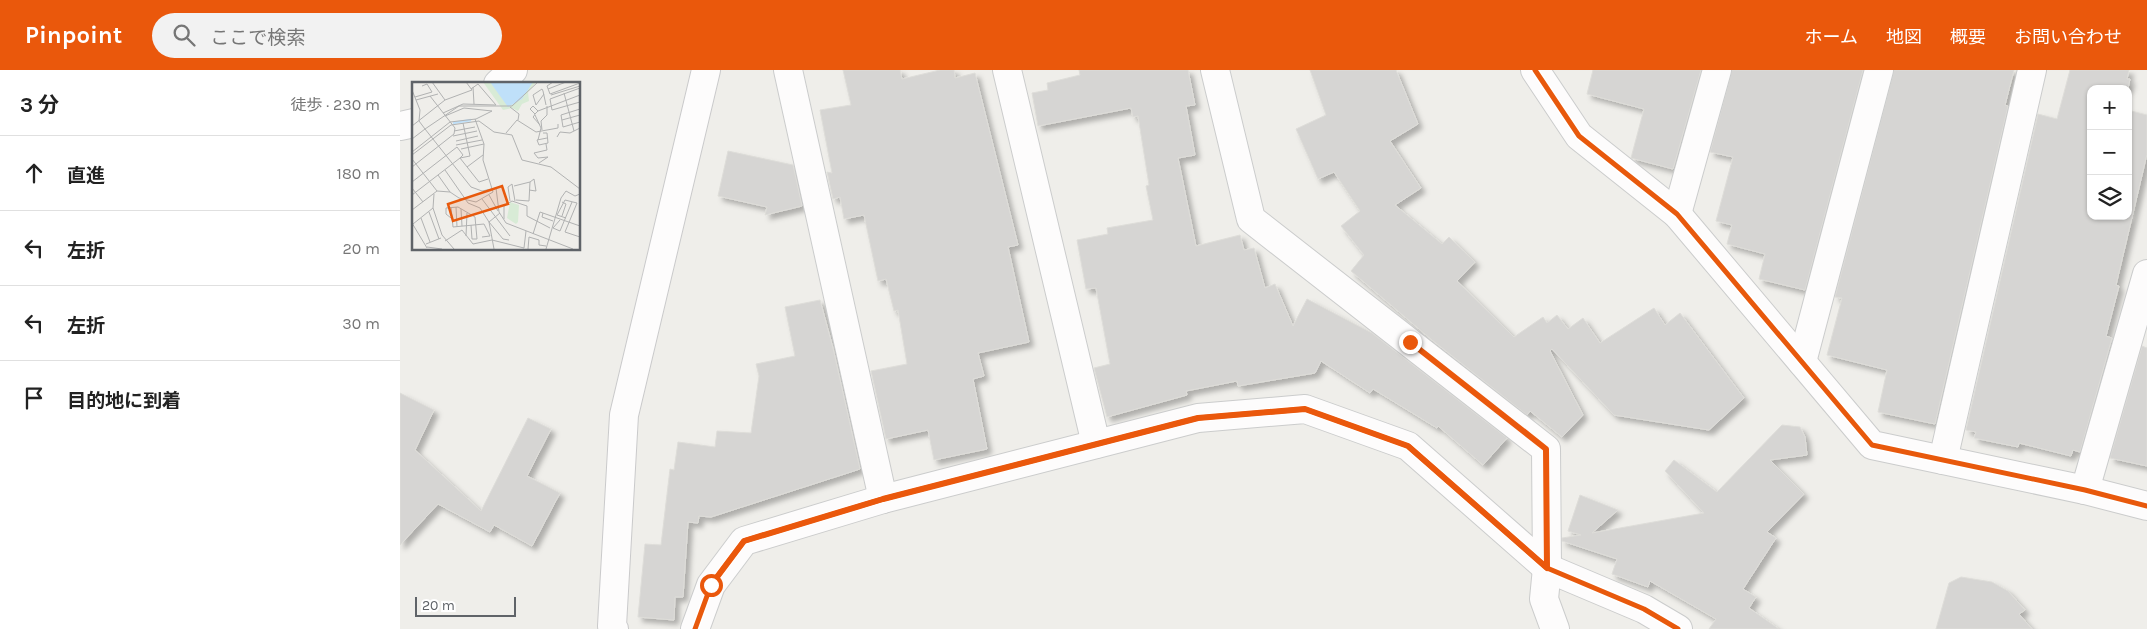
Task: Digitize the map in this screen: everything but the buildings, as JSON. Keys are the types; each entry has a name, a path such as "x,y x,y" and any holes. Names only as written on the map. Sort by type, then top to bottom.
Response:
{"street":[{"path":"500,82 513,70"},
{"path":"614,629 612,626 624,415 706,70"},
{"path":"788,70 883,499"},
{"path":"1007,70 1096,444"},
{"path":"1215,70 1251,219 1546,449 1547,568 1544,599 1554,629"},
{"path":"1535,70 1579,136 1677,214 1872,446 2085,490 2147,506"},
{"path":"1677,214 1717,70"},
{"path":"1802,362 1879,70"},
{"path":"1943,460 2032,70"},
{"path":"2085,490 2147,274"},
{"path":"696,629 711,585 744,541 883,499 1198,418 1305,409 1408,446 1547,568 1644,609 1678,629"}],"cycle path":[{"path":"1535,70 1579,136 1677,214 1872,445 2085,490 2147,506"},
{"path":"695,629 711,585 744,541 883,499 1198,418 1305,409 1408,446 1547,568 1644,609 1678,629"}],"route":[{"path":"711,585 744,541 883,499 1198,418 1305,409 1408,446 1547,568 1546,449 1410,342"}]}
